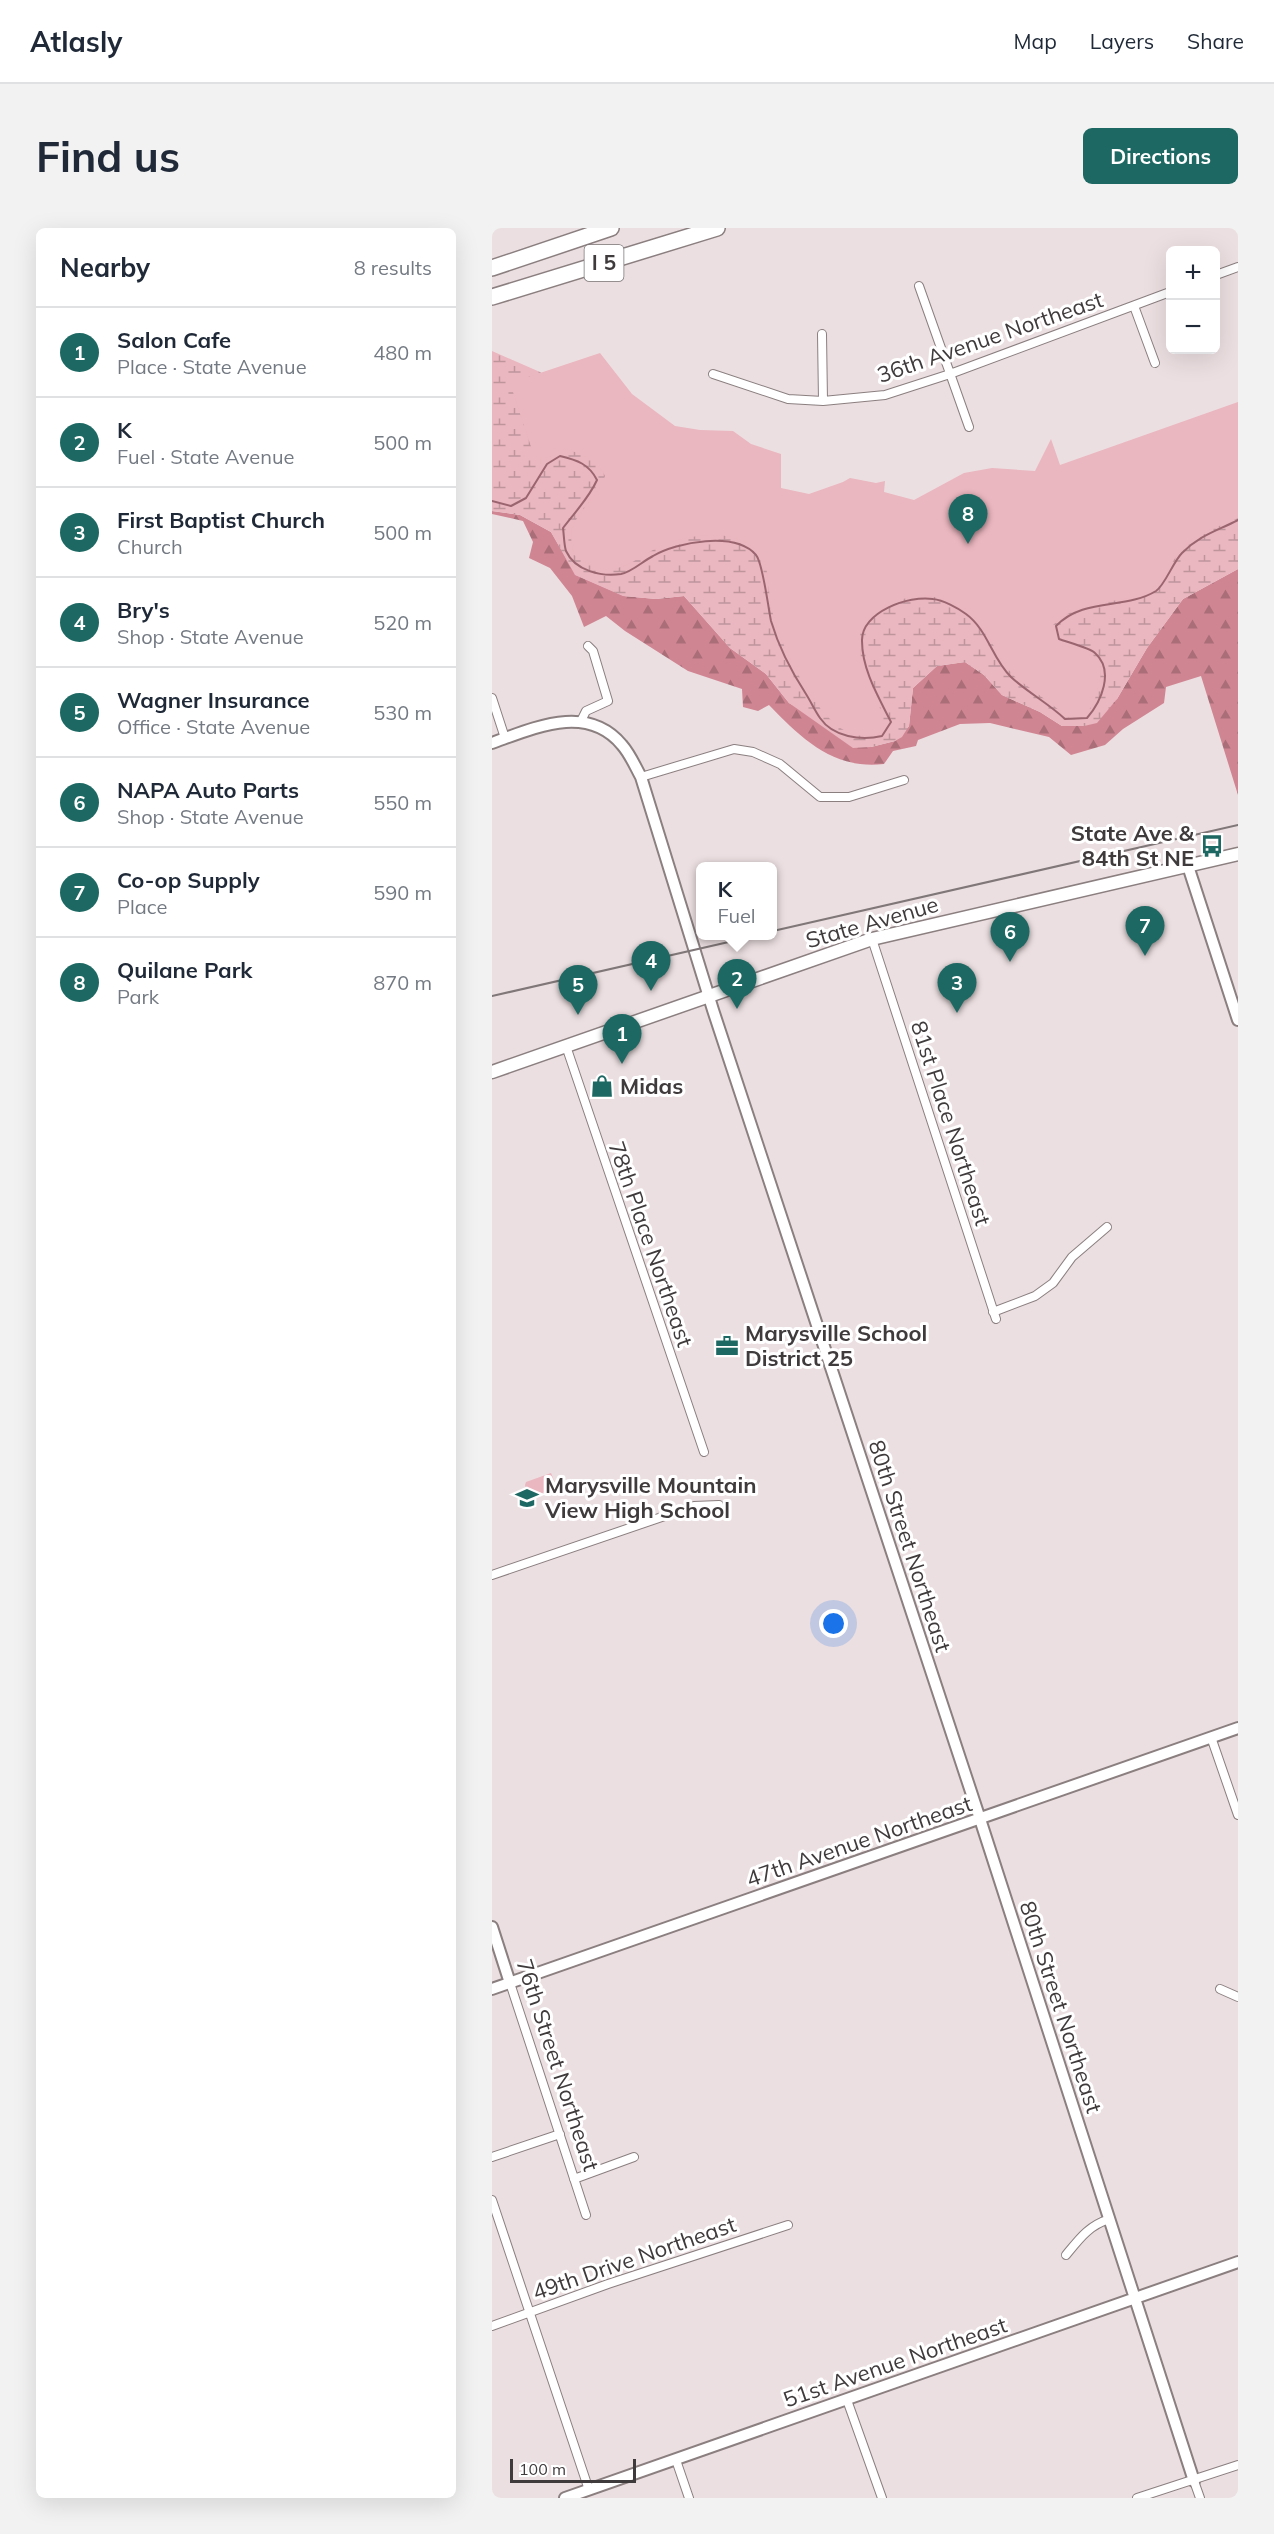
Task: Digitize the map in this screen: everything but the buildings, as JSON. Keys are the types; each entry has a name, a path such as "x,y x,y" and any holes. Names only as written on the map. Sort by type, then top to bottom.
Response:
{"highway":[{"name":"I 5","path":"492,268 611,228"},
{"name":"I 5","path":"492,297 717,228"}],"main road":[{"name":"State Avenue","path":"492,1072 872,939 1238,854"}],"street":[{"path":"1220,273 1238,267"},
{"path":"919,286 969,427"},
{"name":"36th Avenue Northeast","path":"713,374 788,399 822,401 885,395 950,374 1166,294"},
{"path":"1134,306 1155,363"},
{"path":"822,334 822,401"},
{"path":"492,742 549,724 581,721 585,711 608,701 593,651 588,646"},
{"path":"492,698 505,738"},
{"name":"80th Street Northeast","path":"581,721 604,729 615,737 623,746 641,777 709,997 980,1819 1200,2498"},
{"path":"641,777 734,749 753,752 780,764 820,797 849,797 904,780"},
{"path":"1188,866 1238,1020"},
{"name":"81st Place Northeast","path":"872,939 994,1315 1035,1296 1053,1282 1072,1257 1107,1227"},
{"name":"78th Place Northeast","path":"566,1046 704,1452"},
{"path":"492,1575 694,1506 719,1505"},
{"name":"47th Avenue Northeast","path":"492,1989 1238,1728"},
{"path":"1211,1737 1238,1815"},
{"name":"76th Street Northeast","path":"492,1927 586,2215"},
{"path":"1220,1989 1238,1997"},
{"path":"492,2157 560,2134"},
{"path":"574,2179 634,2157"},
{"path":"492,2200 589,2490"},
{"path":"1066,2255 1083,2233 1097,2223 1110,2219"},
{"name":"49th Drive Northeast","path":"492,2326 609,2284 788,2225"},
{"name":"51st Avenue Northeast","path":"565,2498 1238,2262"},
{"path":"847,2400 882,2498"},
{"path":"676,2460 689,2498"},
{"path":"1137,2498 1238,2465"}],"green space":[{"path":"492,351 540,372 764,527 1238,484 1238,569 1183,599 1147,648 1117,699 1097,723 1084,726 1062,726 1040,712 1002,695 984,675 965,662 937,666 913,688 909,726 902,737 871,747 853,748 789,703 766,674 730,648 684,596 656,599 623,596 575,575 551,532 520,515 492,511"},
{"path":"600,353 632,394 675,426 700,430 733,431 751,444 781,454 781,488 809,494 850,478 876,483 885,481 884,492 914,500 964,473 992,468 1035,471 1051,439 1060,465 1238,402 1238,518 1194,538 1178,554 1160,581 1151,589 1139,595 1078,609 1053,625 1055,638 1061,644 1092,655 1100,668 1098,689 1092,706 1086,714 1071,719 1014,676 969,610 940,597 919,595 887,603 864,624 860,635 861,661 878,700 884,726 879,734 855,735 839,726 825,714 791,661 776,625 763,559 749,544 737,538 723,536 693,537 665,544 628,564 612,569 597,567 574,555 571,536 573,526 605,476 598,465 575,452 563,449 554,456 541,459 539,471 510,383"},
{"path":"492,511 520,515 551,532 576,575 624,596 656,599 684,596 730,648 766,674 789,703 871,747 895,741 909,726 913,688 937,666 965,662 984,675 1002,695 1040,712 1062,726 1117,699 1147,648 1183,599 1238,569 1238,795 1201,676 1166,687 1164,703 1123,729 1105,745 1071,755 1049,737 990,723 960,724 918,740 916,746 893,751 884,764 866,765 834,757 807,740 769,705 758,711 743,707 742,689 688,671 625,631 606,616 584,627 572,596 550,568 529,558 533,542 523,521 492,514"},
{"path":"551,1473 557,1488 531,1497 528,1495 526,1482"}],"waterway":[{"path":"492,501 511,506 526,498 547,464 560,456 582,464 597,480 586,499 563,528 566,551 570,558 582,568 598,573 621,574 663,551 706,541 734,543 747,548 759,560 771,621 795,677 818,715 832,730 857,738 882,736 891,722 868,673 862,641 869,622 888,608 923,598 937,600 955,607 980,628 999,662 1011,677 1065,719 1087,718 1101,695 1104,686 1104,668 1101,660 1092,651 1059,639 1056,626 1079,611 1144,597 1156,591 1163,584 1179,557 1189,547 1238,520"}],"railway":[{"path":"777,930 1238,825"},
{"path":"492,996 737,940"}],"place":[{"name":"Quilane Park","path":"968,544"},
{"name":"State Ave & 84th St NE","path":"1212,846"},
{"name":"Co-op Supply","path":"1145,956"},
{"name":"NAPA Auto Parts","path":"1010,962"},
{"name":"Bry's","path":"651,991"},
{"name":"K","path":"737,1009"},
{"name":"First Baptist Church","path":"957,1013"},
{"name":"Wagner Insurance","path":"578,1015"},
{"name":"Salon Cafe","path":"622,1064"},
{"name":"Midas","path":"602,1086"},
{"name":"Marysville School District 25","path":"727,1346"},
{"name":"Marysville Mountain View High School","path":"527,1498"}]}
